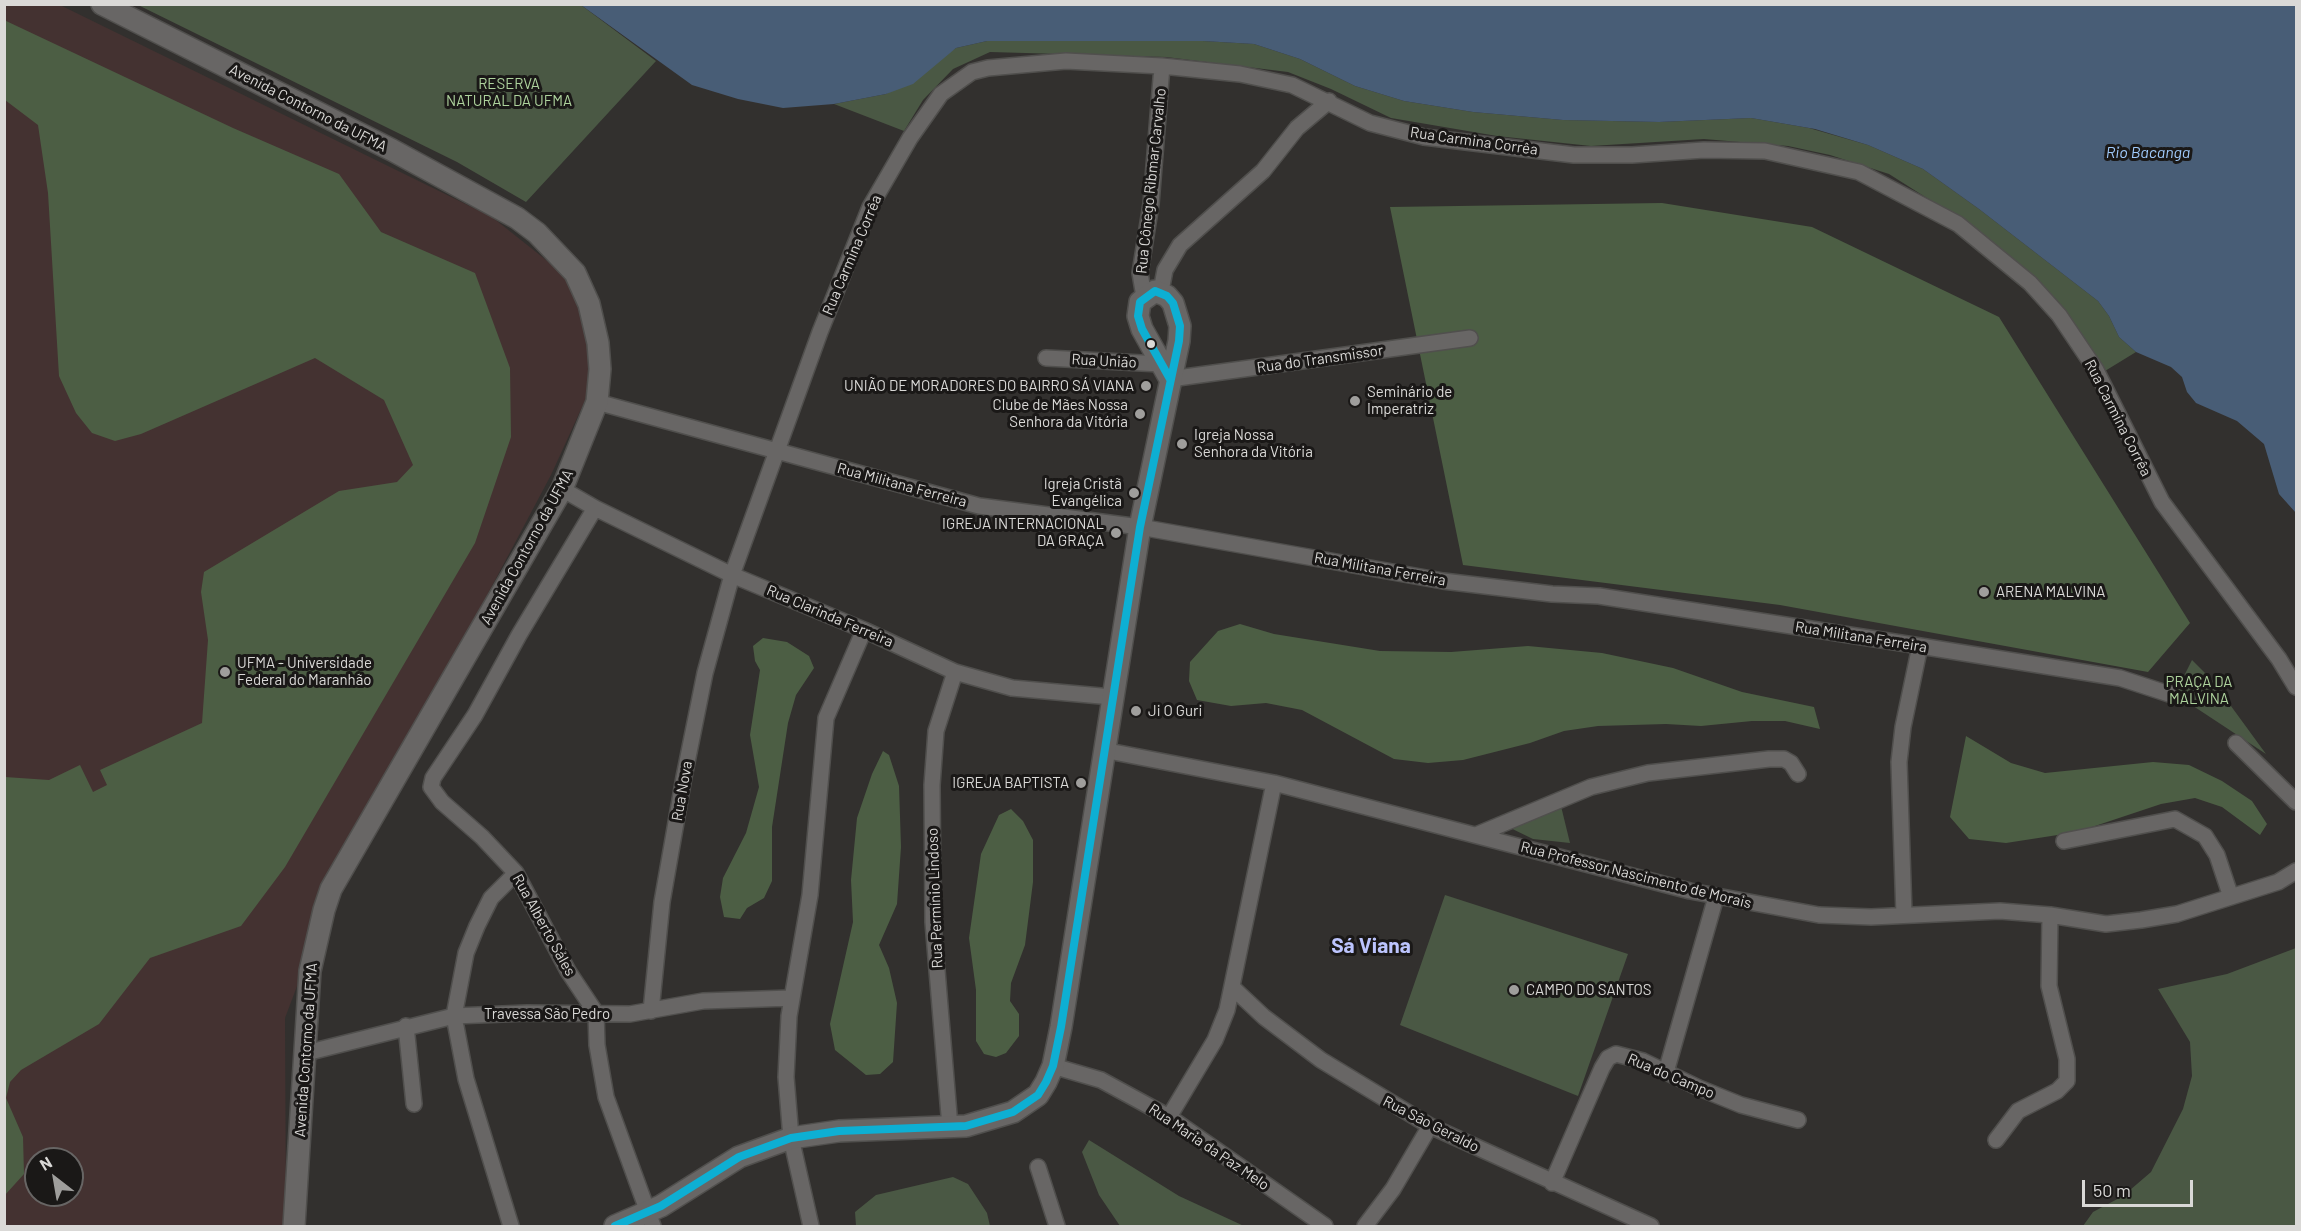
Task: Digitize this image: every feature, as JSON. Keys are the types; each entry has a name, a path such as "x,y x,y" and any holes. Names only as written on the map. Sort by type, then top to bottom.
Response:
{"main road":[{"name":"Avenida Contorno da UFMA","path":"102,4 431,171 517,218 537,233 574,273 589,304 595,324 600,360 597,402 583,442 562,489 331,889 316,937 310,971 294,1226"},
{"name":"Rua Cônego Ribmar Carvalho","path":"950,1127 966,1126 1013,1112 1038,1095 1053,1066 1080,917 1103,750 1165,372 1179,341 1180,326 1173,303 1152,294 1138,316 1142,329 1165,372"},
{"path":"615,1226 651,1219 740,1157 791,1138 839,1131 950,1127"}],"street":[{"name":"Rua Carmina Corrêa","path":"732,575 820,332 870,207 910,138 941,94 972,72 988,68 1066,61 1162,66 1240,74 1292,85 1329,101 1370,123 1424,137 1574,154 1632,155 1704,150 1765,151 1816,161 1859,172 1958,224 2030,283 2059,315 2096,370 2162,502 2279,659 2296,687"},
{"name":"Rua Cônego Ribmar Carvalho","path":"1152,294 1140,273 1151,204 1162,66"},
{"name":"Rua Cônego Ribmar Carvalho","path":"1152,294 1180,246 1271,163 1297,128 1329,101"},
{"name":"Rua do Transmissor","path":"1165,372 1470,338"},
{"name":"Rua União","path":"1046,358 1165,372"},
{"name":"Rua Militana Ferreira","path":"597,402 979,506 1140,527 1443,580 1552,594 1599,596 1920,646 2120,678 2172,695"},
{"name":"Rua Clarinda Ferreira","path":"562,489 595,508 732,575 864,630 955,672 1012,688 1112,698"},
{"name":"Rua Alberto Sáles","path":"595,508 519,635 475,715 432,782 435,795 482,837 516,873 568,971 596,1013"},
{"name":"Rua Nova","path":"651,1011 662,902 684,777 705,673 732,575"},
{"path":"811,1227 791,1138 786,1077 791,998 810,895 826,718 864,630"},
{"path":"1904,915 1899,762 1903,727 1920,646"},
{"name":"Rua Permínio Lindoso","path":"950,1127 933,922 932,785 936,731 955,672"},
{"path":"2236,743 2296,802"},
{"name":"Rua Professor Nascimento de Morais","path":"1103,750 1274,783 1716,897 1819,915 1904,915 2000,911 2050,915 2106,924 2177,914 2231,897"},
{"path":"1476,835 1591,788 1648,773 1784,759 1798,774"},
{"path":"1169,1117 1215,1040 1232,987 1274,783"},
{"path":"2064,841 2175,819 2205,836 2217,855 2231,897 2278,882 2296,871"},
{"path":"511,1227 466,1079 454,1016 466,953 477,926 491,898 516,873"},
{"path":"1666,1072 1716,897"},
{"path":"1996,1140 2018,1111 2057,1091 2067,1081 2067,1059 2049,986 2050,915"},
{"name":"Rua São Geraldo","path":"1232,987 1264,1017 1322,1060 1430,1126 1651,1227"},
{"name":"Travessa São Pedro","path":"306,1053 406,1026 454,1016 651,1011 703,1001 791,998"},
{"path":"596,1013 597,1046 606,1097 651,1219"},
{"path":"406,1026 414,1104"},
{"name":"Rua do Campo","path":"1552,1183 1608,1058 1616,1054 1626,1055 1741,1105 1798,1120"},
{"name":"Rua Maria da Paz Melo","path":"1053,1066 1101,1080 1169,1117 1325,1227"},
{"path":"1365,1227 1393,1189 1430,1126"},
{"path":"1038,1167 1057,1227"}],"shaded area":[{"name":"UFMA - Universidade Federal do Maranhão","path":"4,5 60,5 492,217 580,287 599,370 551,475 341,870 285,1018 286,1216 283,1226 5,1226"}],"green space":[{"name":"RESERVA NATURAL DA UFMA","path":"138,5 581,5 656,61 526,202 457,162"},
{"path":"4,20 233,128 339,174 381,232 475,273 510,368 511,437 475,543 285,867 241,926 150,958 99,1024 21,1070 10,1082 6,1098 23,1137 24,1174 5,1195 5,777 49,780 80,765 93,792 107,785 100,770 202,723 208,640 201,592 204,572 339,491 397,482 413,465 384,400 315,358 141,434 115,441 92,433 76,413 59,376 48,193 38,125 5,100"},
{"path":"987,41 1203,41 1254,44 1300,59 1355,86 1404,101 1473,112 1563,120 1659,122 1751,118 1809,128 1868,145 1923,169 2098,301 2109,316 2119,337 2136,352 2105,371 2058,301 1971,226 1889,174 1830,155 1788,146 1704,139 1591,146 1497,136 1391,118 1331,89 1288,72 1166,57 990,52 953,69 923,100 904,131 834,104 886,94 956,48"},
{"path":"1662,203 1812,227 1999,317 2190,623 2148,672 1780,605 1463,565 1390,207"},
{"path":"1240,624 1274,634 1380,651 1451,652 1528,646 1602,653 1673,668 1742,692 1814,707 1820,729 1785,721 1752,721 1701,726 1666,724 1598,726 1564,731 1530,743 1463,760 1428,763 1394,759 1302,710 1266,703 1231,706 1197,700 1189,681 1190,662 1218,631"},
{"path":"763,638 787,642 809,656 814,668 796,695 788,723 772,827 772,881 764,898 747,908 740,919 724,917 720,897 723,878 746,833 759,787 750,735 760,670 755,661 753,646"},
{"name":"PRAÇA DA MALVINA","path":"2192,660 2212,680 2266,754 2175,694"},
{"path":"1966,736 2011,763 2045,773 2153,762 2189,765 2222,781 2252,801 2267,824 2260,835 2222,807 2195,798 2161,804 2077,832 2006,843 1969,839 1950,817"},
{"path":"883,751 889,755 899,786 901,847 897,904 879,945 889,968 897,1003 893,1062 880,1074 866,1075 835,1050 830,1024 853,922 851,880 857,818 872,774"},
{"path":"1560,802 1570,843 1533,839 1496,821"},
{"path":"1011,809 1023,821 1033,840 1033,882 1025,945 1011,983 1010,1001 1019,1014 1019,1036 1006,1053 996,1057 984,1054 976,1041 976,990 969,938 981,854 999,815"},
{"name":"CAMPO DO SANTOS","path":"1445,895 1628,954 1578,1096 1400,1025"},
{"path":"2296,948 2296,1226 2083,1226 2093,1212 2123,1196 2151,1172 2183,1109 2192,1076 2190,1042 2158,989 2227,974"},
{"path":"1089,1140 1179,1196 1244,1226 1120,1226 1099,1195 1082,1152"},
{"path":"953,1177 968,1184 987,1213 990,1226 856,1226 855,1212 876,1195"}],"water":[{"name":"Rio Bacanga","path":"581,5 2296,5 2296,513 2279,494 2264,444 2237,421 2196,403 2187,392 2182,377 2171,367 2136,352 2119,337 2109,316 2098,301 1923,169 1868,145 1815,129 1751,118 1659,122 1563,120 1473,112 1404,101 1355,86 1300,59 1254,44 1203,41 987,41 956,48 913,84 886,94 834,104 783,108 738,99 692,85"}],"transit line":[{"path":"615,1226 661,1206 739,1157 791,1138 839,1131 966,1126 1013,1112 1038,1095 1053,1066 1061,1027 1140,527 1179,341 1180,326 1173,303 1167,296 1155,291 1140,302 1138,316 1142,329 1170,379"}],"place":[{"name":"UNIÃO DE MORADORES DO BAIRRO SÁ VIANA","path":"1146,386"},
{"name":"Seminário de Imperatriz","path":"1355,401"},
{"name":"Clube de Mães Nossa Senhora da Vitória","path":"1140,414"},
{"name":"Igreja Nossa Senhora da Vitória","path":"1182,444"},
{"name":"Igreja Cristã Evangélica","path":"1134,493"},
{"name":"IGREJA INTERNACIONAL DA GRAÇA","path":"1116,533"},
{"name":"ARENA MALVINA","path":"1984,592"},
{"name":"UFMA - Universidade Federal do Maranhão","path":"225,672"},
{"name":"Ji O Guri","path":"1136,711"},
{"name":"IGREJA BAPTISTA","path":"1081,783"},
{"name":"CAMPO DO SANTOS","path":"1514,990"}],"district":[{"name":"Sá Viana","path":"1371,946"}]}
